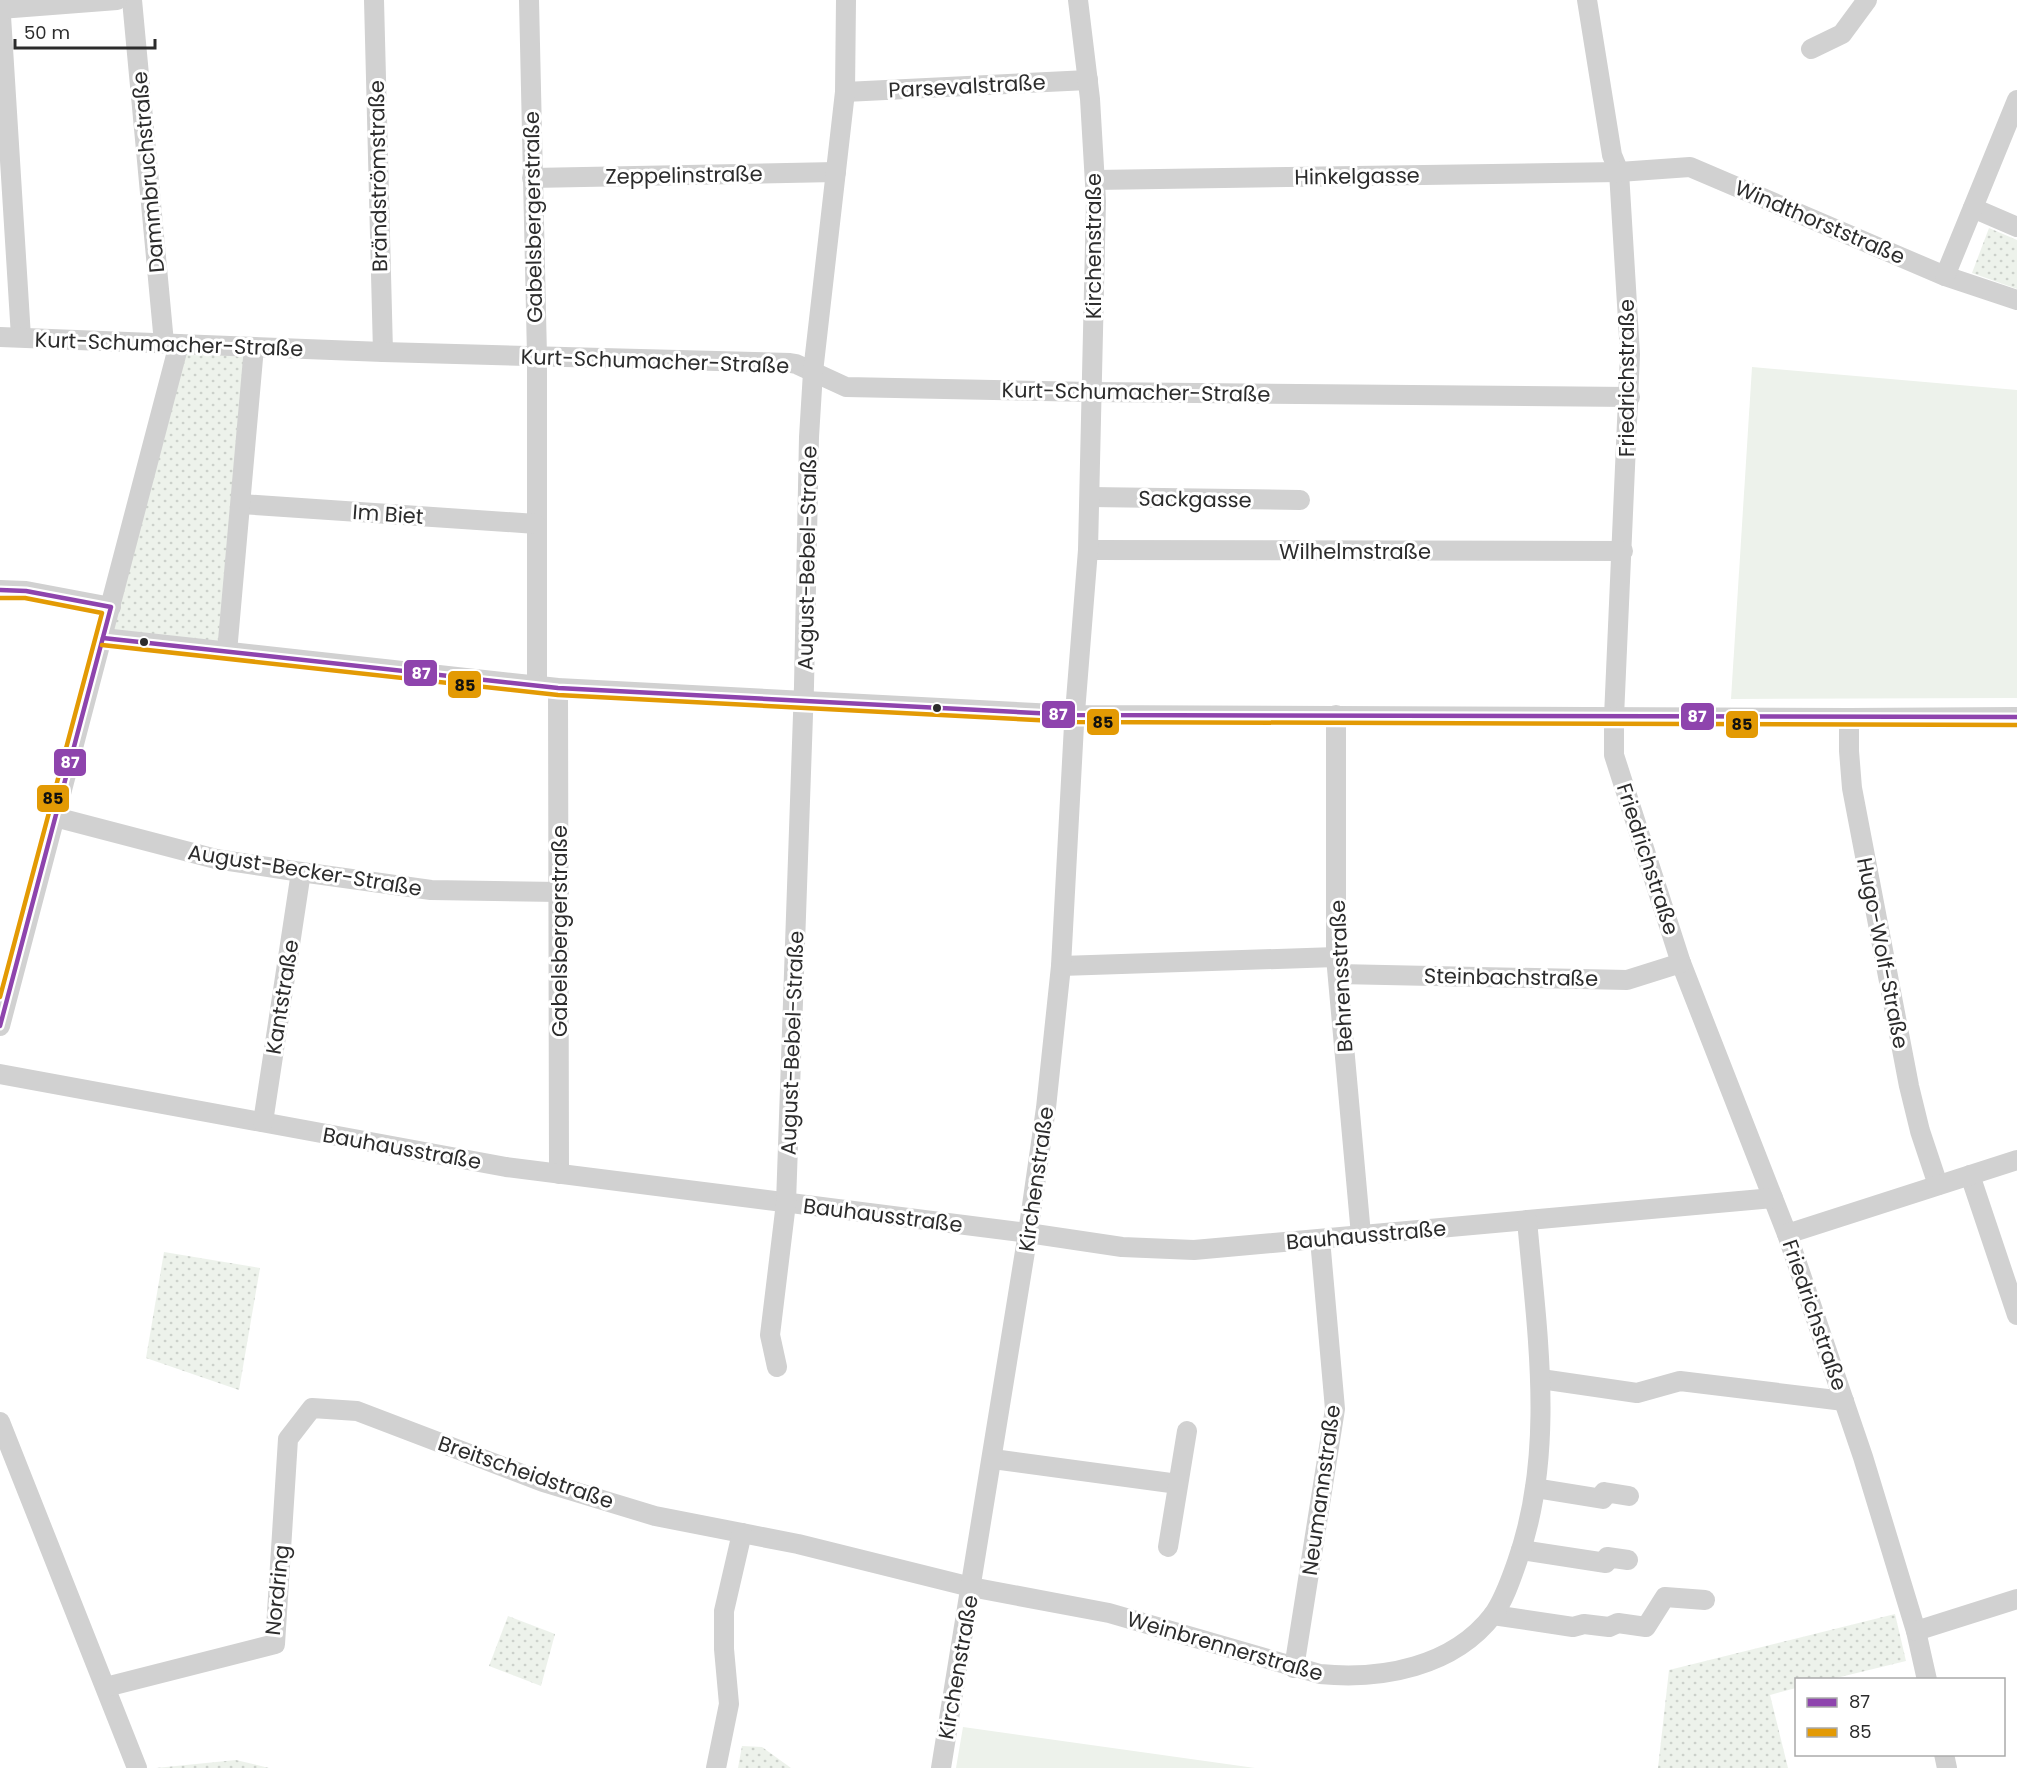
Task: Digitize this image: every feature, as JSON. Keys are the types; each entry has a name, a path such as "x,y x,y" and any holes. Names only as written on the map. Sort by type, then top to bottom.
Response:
{"street":[{"path":"21,338 1,6 117,0"},
{"name":"Dammbruchstraße","path":"0,1026 111,607 172,344 132,0"},
{"name":"Brändströmstraße","path":"374,0 382,352"},
{"name":"Gabelsbergerstraße","path":"529,0 537,356 537,686"},
{"name":"August-Bebel-Straße","path":"777,1367 770,1335 786,1203 803,701 809,437 813,372 845,92 846,0"},
{"name":"Kirchenstraße","path":"941,1768 1028,1233 1046,1108 1061,966 1075,715 1088,550 1092,392 1095,180 1088,80 1078,0"},
{"name":"Friedrichstraße","path":"1587,0 1612,155 1619,172 1630,354 1614,755 1682,963 1787,1234 1844,1401 1916,1631 1927,1678"},
{"path":"1811,49 1842,34 1867,0"},
{"name":"Parsevalstraße","path":"845,92 1088,80"},
{"path":"1946,276 2017,100"},
{"name":"Windthorststraße","path":"1619,172 1690,167 1946,276 2017,300"},
{"name":"Zeppelinstraße","path":"532,178 836,172"},
{"name":"Hinkelgasse","path":"1095,180 1619,172"},
{"path":"1973,208 2017,227"},
{"name":"Kurt-Schumacher-Straße","path":"0,337 382,352 790,363 846,387 1092,392 1630,397"},
{"path":"227,652 254,347"},
{"name":"Sackgasse","path":"1090,497 1300,500"},
{"name":"Im Biet","path":"241,504 536,524"},
{"name":"Wilhelmstraße","path":"1088,550 1623,551"},
{"path":"0,590 26,591 111,607"},
{"path":"103,638 558,688 1075,715 2017,717"},
{"name":"Gabelsbergerstraße","path":"558,688 559,1174"},
{"name":"Behrensstraße","path":"1336,715 1337,966 1361,1235"},
{"name":"Hugo-Wolf-Straße","path":"1848,718 1848,751 1852,788 1908,1086 1938,1185"},
{"name":"August-Becker-Straße","path":"55,817 216,859 301,872 430,890 559,892"},
{"name":"Kantstraße","path":"263,1122 301,872"},
{"name":"Steinbachstraße","path":"1061,966 1337,966 1627,980 1682,963"},
{"name":"Bauhausstraße","path":"0,1074 506,1167 1122,1247 1194,1250 1773,1198"},
{"path":"1787,1234 2017,1160"},
{"path":"1970,1175 2017,1315"},
{"name":"Weinbrennerstraße","path":"971,1587 1108,1613 1320,1674 1347,1677 1374,1675 1424,1664 1450,1653 1472,1636 1493,1615 1511,1579 1521,1550 1535,1488 1540,1441 1541,1378 1527,1220"},
{"name":"Neumannstraße","path":"1294,1668 1335,1409 1320,1239"},
{"path":"1541,1378 1637,1393 1680,1381 1844,1401"},
{"name":"Breitscheidstraße","path":"312,1408 357,1411 543,1482 655,1516 808,1547 971,1587"},
{"name":"Nordring","path":"106,1687 275,1644 288,1439 312,1408"},
{"path":"0,1422 136,1768"},
{"path":"1167,1547 1187,1431"},
{"path":"993,1459 1178,1484"},
{"path":"1535,1488 1603,1499 1604,1492 1629,1496"},
{"path":"716,1768 729,1704 724,1649 724,1611 742,1533"},
{"path":"1521,1550 1606,1563 1607,1557 1628,1560"},
{"path":"1493,1615 1573,1627 1584,1624 1609,1627 1618,1623 1646,1626 1665,1597 1705,1600"},
{"path":"1916,1631 2017,1599"}],"shaded area":[{"path":"1989,228 2017,240 2017,289 1972,273"},
{"path":"184,352 248,353 223,645 110,632"},
{"path":"1752,367 2017,390 2017,698 1731,699"},
{"path":"164,1252 260,1268 239,1390 146,1358"},
{"path":"1895,1614 1906,1661 1836,1678 1795,1678 1795,1688 1770,1695 1788,1768 1658,1768 1669,1670"},
{"path":"508,1616 555,1634 541,1686 489,1666"},
{"path":"963,1727 1255,1768 956,1768"},
{"path":"742,1746 762,1747 791,1768 738,1768"},
{"path":"236,1760 269,1768 156,1768"}],"transit line":[{"name":"87","path":"0,590 26,591 111,607 0,1026"},
{"name":"85","path":"0,598 25,598 102,613 0,997"},
{"name":"87","path":"103,638 558,688 1075,715 2017,717"},
{"name":"85","path":"102,645 558,695 1075,722 2017,725"}]}
